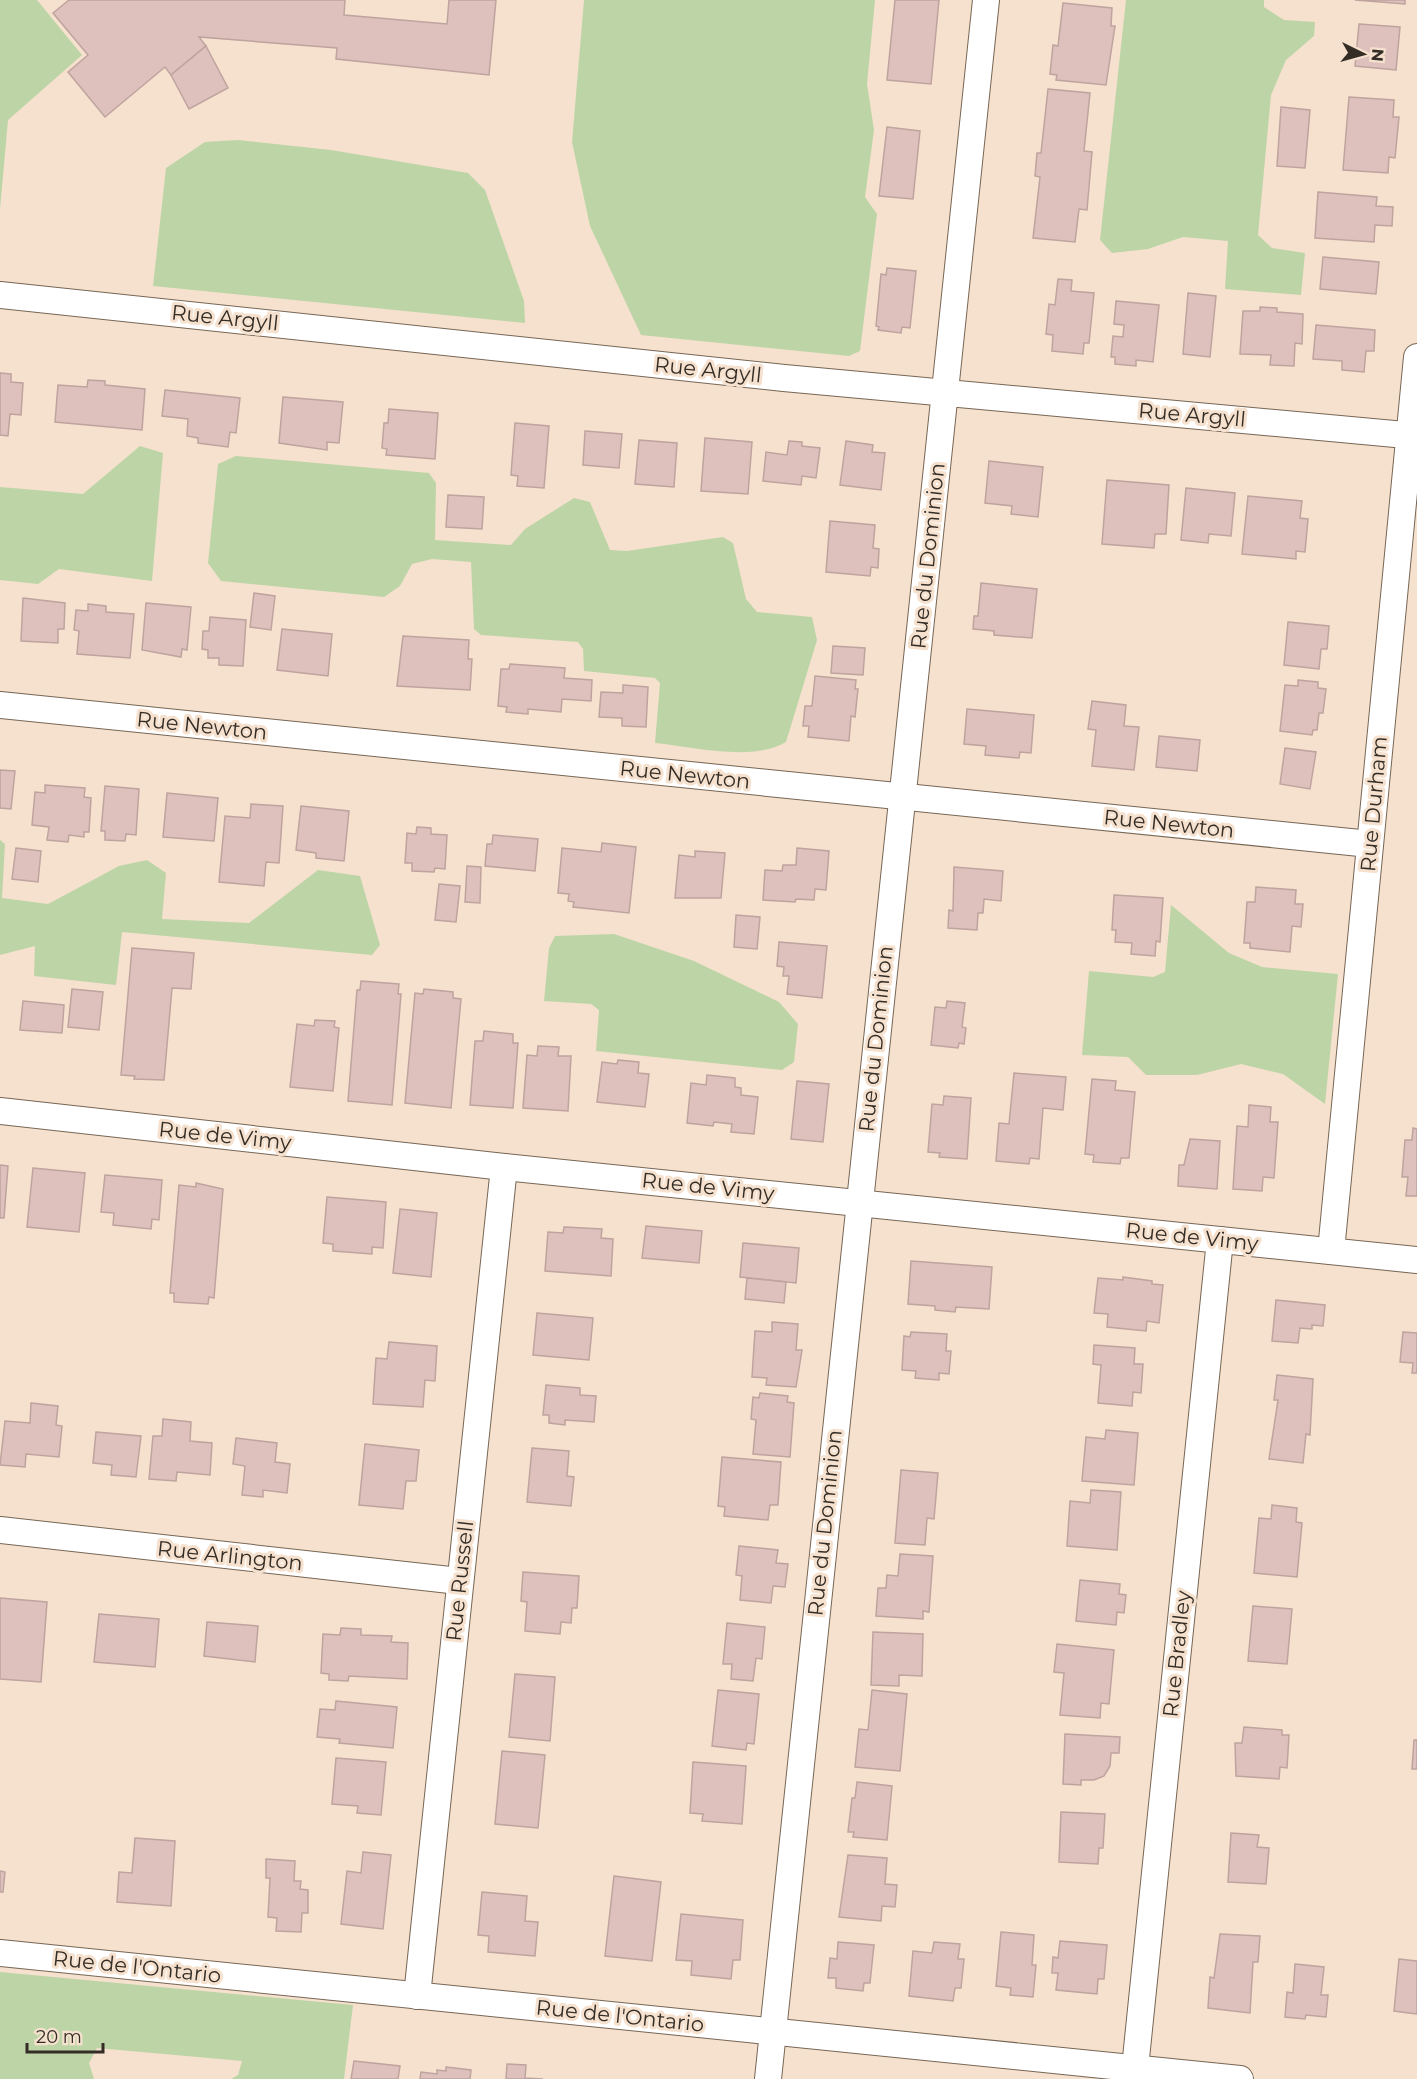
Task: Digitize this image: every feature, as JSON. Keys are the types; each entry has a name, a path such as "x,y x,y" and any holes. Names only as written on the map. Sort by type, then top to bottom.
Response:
{"street":[{"name":"Rue du Dominion","path":"768,2079 986,0"},
{"name":"Rue Argyll","path":"0,295 784,378 1413,436"},
{"name":"Rue Durham","path":"1331,1251 1370,844 1413,436 1417,357"},
{"name":"Rue Newton","path":"0,705 1370,844"},
{"name":"Rue de Vimy","path":"0,1111 504,1167 1417,1260"},
{"name":"Rue Russell","path":"417,1996 504,1167"},
{"name":"Rue Bradley","path":"1135,2068 1220,1240"},
{"name":"Rue Arlington","path":"0,1530 459,1581"},
{"name":"Rue de l'Ontario","path":"0,1953 1240,2079"}],"green space":[{"path":"0,0 37,0 82,55 8,120 0,209"},
{"path":"584,0 875,0 867,84 874,130 865,197 877,214 860,351 849,356 641,335 590,226 572,142"},
{"path":"1126,0 1264,0 1264,7 1284,20 1315,22 1314,36 1286,60 1271,95 1258,235 1272,248 1305,253 1301,295 1225,289 1228,241 1183,237 1148,249 1112,253 1100,240"},
{"path":"238,140 331,150 468,173 485,190 524,301 525,323 153,286 166,168 205,142"},
{"path":"140,446 163,453 152,581 59,569 38,584 0,580 0,487 83,494"},
{"path":"236,456 429,473 436,483 435,540 511,545 525,529 574,498 590,502 610,550 627,551 723,537 733,543 746,599 757,612 812,617 817,640 786,742 772,748 740,752 722,752 655,743 660,683 655,678 584,671 583,649 578,642 481,635 474,629 471,562 432,559 412,564 400,586 384,597 221,581 208,563 218,464"},
{"path":"0,840 5,844 2,898 48,904 119,866 147,860 166,873 162,919 249,923 318,870 360,876 380,945 372,955 122,932 116,985 34,976 35,946 0,955"},
{"path":"1171,905 1229,953 1262,967 1338,974 1325,1104 1283,1074 1241,1064 1197,1075 1146,1075 1128,1057 1082,1055 1089,971 1153,977 1165,972"},
{"path":"614,934 694,961 779,1002 798,1024 794,1062 782,1070 596,1051 599,1010 591,1004 544,1001 549,948 555,936"},
{"path":"0,1972 353,2005 344,2079 231,2079 238,2075 242,2061 97,2048 89,2063 94,2079 0,2079"}],"building":[{"path":"69,0 345,0 344,15 447,24 449,0 496,0 489,75 336,59 337,48 199,37 206,46 171,75 165,67 105,117 68,72 88,55 53,13"},
{"path":"895,0 939,0 931,84 887,80"},
{"path":"1355,0 1405,0 1405,4"},
{"path":"1063,3 1112,8 1111,26 1115,26 1106,85 1056,80 1057,75 1050,74 1053,45 1058,46"},
{"path":"1359,24 1400,27 1396,70 1355,66"},
{"path":"206,46 228,88 189,109 171,75"},
{"path":"1048,89 1090,93 1084,151 1092,152 1087,210 1079,209 1075,242 1033,238 1040,177 1035,176 1037,153 1041,153"},
{"path":"1349,97 1394,100 1393,117 1399,117 1395,158 1389,157 1388,173 1343,170"},
{"path":"1281,107 1310,110 1305,168 1277,166"},
{"path":"887,127 920,131 913,199 879,196"},
{"path":"1318,192 1377,197 1376,206 1393,207 1392,226 1375,225 1374,242 1315,238"},
{"path":"1323,257 1379,262 1376,294 1320,289"},
{"path":"887,268 916,271 910,328 902,327 901,333 878,330 879,327 876,326 881,274 886,275"},
{"path":"1058,279 1072,280 1071,291 1094,293 1089,343 1084,343 1083,354 1052,351 1053,335 1046,334 1049,304 1055,305"},
{"path":"1188,293 1216,296 1210,357 1183,354"},
{"path":"1116,301 1159,305 1153,362 1136,360 1136,366 1115,364 1115,357 1111,357 1113,336 1123,337 1124,325 1114,324"},
{"path":"1260,307 1277,308 1277,312 1303,314 1302,344 1295,343 1294,366 1270,365 1271,355 1240,354 1243,311 1260,311"},
{"path":"1316,325 1375,330 1374,351 1366,351 1364,372 1342,370 1342,361 1313,359"},
{"path":"0,373 11,374 11,382 23,383 21,415 10,414 8,436 0,435"},
{"path":"88,380 105,381 105,385 145,389 142,430 55,422 58,385 87,387"},
{"path":"165,390 240,398 236,433 230,432 228,447 198,443 198,438 187,436 188,419 162,416"},
{"path":"283,397 343,402 339,443 327,442 327,450 279,443"},
{"path":"389,409 438,413 435,459 386,455 387,449 382,448 384,423 388,423"},
{"path":"515,423 549,426 544,488 517,486 518,476 511,475"},
{"path":"585,431 622,434 619,468 583,465"},
{"path":"705,438 752,442 748,494 701,491"},
{"path":"639,440 677,443 674,487 635,484"},
{"path":"789,441 802,442 802,446 820,448 816,478 802,476 801,485 763,481 766,452 787,455"},
{"path":"846,441 873,445 872,452 885,453 881,490 840,485"},
{"path":"989,461 1043,467 1038,517 1011,514 1012,506 985,503"},
{"path":"1107,480 1169,485 1166,534 1155,534 1154,548 1102,544"},
{"path":"1186,488 1235,493 1231,536 1209,534 1208,543 1181,540"},
{"path":"448,495 484,497 482,529 446,527"},
{"path":"1248,496 1302,501 1300,518 1308,519 1305,552 1296,551 1296,559 1242,554"},
{"path":"830,521 875,525 873,548 879,549 878,568 871,567 870,576 826,572"},
{"path":"981,583 1037,589 1032,638 994,635 994,631 973,629 974,616 978,616"},
{"path":"254,593 275,596 271,630 250,627"},
{"path":"23,598 65,603 64,629 58,629 58,643 21,641"},
{"path":"146,603 191,607 187,650 182,649 181,657 142,650"},
{"path":"88,604 106,606 106,612 134,614 130,658 77,654 79,631 74,630 76,610 88,611"},
{"path":"210,617 246,620 243,666 219,665 219,658 208,658 208,650 202,649 203,631 209,631"},
{"path":"1288,622 1329,626 1327,649 1321,649 1319,669 1284,665"},
{"path":"282,629 332,634 328,676 277,670"},
{"path":"403,636 469,640 468,659 472,659 470,690 397,686"},
{"path":"833,646 865,648 863,675 831,673"},
{"path":"510,664 565,668 564,678 592,680 591,701 562,699 561,712 528,709 528,714 506,712 507,707 498,706 501,669 509,669"},
{"path":"815,676 856,680 855,689 858,689 855,717 851,716 849,741 808,737 809,726 803,726 805,706 812,706"},
{"path":"1298,680 1318,682 1318,688 1326,689 1323,713 1319,713 1317,730 1313,730 1312,735 1280,731 1285,685 1298,686"},
{"path":"623,685 648,687 646,727 622,726 622,718 599,717 601,692 623,693"},
{"path":"1092,701 1126,705 1124,726 1139,727 1134,770 1092,766 1096,730 1088,729"},
{"path":"967,709 1034,715 1031,753 1020,752 1019,758 985,755 986,746 964,744"},
{"path":"1159,736 1200,740 1197,771 1156,767"},
{"path":"1285,748 1316,752 1310,789 1280,784"},
{"path":"0,770 15,771 11,809 0,808"},
{"path":"45,785 85,788 84,797 91,798 89,832 84,832 84,837 69,835 68,842 47,840 49,827 32,825 35,792 45,793"},
{"path":"105,786 139,789 136,835 126,834 125,841 105,840 105,831 101,831"},
{"path":"167,793 218,798 214,841 163,837"},
{"path":"251,804 283,806 279,863 266,862 264,886 219,882 225,816 250,818"},
{"path":"301,806 349,811 344,861 316,858 316,853 296,850"},
{"path":"417,827 431,828 431,834 447,835 445,869 435,868 434,872 412,871 412,863 405,863 407,833 416,834"},
{"path":"493,835 538,839 535,871 485,866 487,844 492,844"},
{"path":"602,843 636,847 629,913 573,907 574,902 568,901 569,894 558,893 562,848 601,852"},
{"path":"16,848 41,851 38,882 12,879"},
{"path":"797,848 829,851 826,890 815,889 814,900 796,899 795,902 763,900 765,870 782,871 783,865 796,865"},
{"path":"695,851 725,853 721,898 675,898 679,855 695,857"},
{"path":"467,866 481,867 480,903 465,902"},
{"path":"954,867 1003,871 1001,901 984,899 983,913 978,913 977,930 948,928 949,910 953,911"},
{"path":"439,884 460,886 456,922 435,920"},
{"path":"1256,887 1296,890 1295,904 1303,904 1301,927 1292,926 1290,952 1250,948 1250,943 1244,943 1247,902 1255,902"},
{"path":"1114,895 1163,898 1160,942 1156,941 1155,956 1131,954 1132,943 1115,942 1116,930 1112,930"},
{"path":"736,915 760,917 757,949 734,947"},
{"path":"779,942 827,946 822,998 787,994 789,976 783,976 784,967 777,966"},
{"path":"132,948 194,953 191,989 172,988 164,1080 134,1079 135,1076 121,1075"},
{"path":"361,981 399,984 398,994 401,994 392,1105 348,1101 357,990 360,990"},
{"path":"72,989 103,992 99,1030 68,1027"},
{"path":"424,989 453,992 453,998 461,999 451,1108 405,1103 415,993 423,994"},
{"path":"23,1001 64,1005 62,1033 20,1030"},
{"path":"947,1001 965,1003 962,1027 966,1028 964,1044 959,1043 958,1048 931,1045 935,1007 946,1008"},
{"path":"315,1020 335,1021 334,1027 339,1028 333,1091 290,1087 297,1024 314,1026"},
{"path":"484,1031 513,1034 513,1043 518,1043 513,1108 470,1105 475,1041 483,1041"},
{"path":"538,1046 559,1047 558,1056 571,1056 568,1111 523,1108 527,1055 537,1056"},
{"path":"618,1060 639,1062 638,1073 649,1074 645,1107 597,1102 602,1062 617,1064"},
{"path":"1014,1073 1066,1077 1063,1110 1043,1108 1039,1159 1030,1158 1029,1164 996,1161 999,1123 1009,1124"},
{"path":"707,1075 735,1078 735,1087 741,1088 741,1095 758,1097 754,1134 731,1132 732,1124 714,1122 713,1126 687,1123 691,1083 706,1085"},
{"path":"1092,1079 1116,1081 1115,1090 1135,1092 1129,1158 1121,1158 1120,1164 1093,1162 1094,1155 1085,1154"},
{"path":"797,1081 829,1084 823,1142 791,1139"},
{"path":"944,1096 971,1098 967,1159 939,1157 940,1153 928,1152 932,1104 943,1105"},
{"path":"1249,1105 1271,1107 1270,1122 1278,1122 1274,1178 1263,1177 1262,1191 1233,1189 1237,1126 1248,1127"},
{"path":"1413,1128 1417,1129 1417,1196 1406,1196 1408,1177 1402,1177 1405,1140 1412,1140"},
{"path":"1190,1139 1220,1141 1217,1189 1178,1186 1179,1165 1184,1165"},
{"path":"0,1165 8,1166 4,1218 0,1218"},
{"path":"33,1168 85,1173 79,1232 27,1227"},
{"path":"105,1175 162,1180 159,1220 152,1219 151,1229 113,1225 114,1213 101,1212"},
{"path":"196,1183 223,1189 214,1298 209,1297 208,1304 174,1302 174,1293 170,1293 179,1185 196,1187"},
{"path":"327,1197 386,1202 383,1248 372,1247 372,1254 333,1251 333,1244 323,1243"},
{"path":"400,1209 437,1213 431,1277 393,1273"},
{"path":"646,1226 702,1231 699,1263 642,1258"},
{"path":"564,1227 602,1229 601,1238 613,1239 611,1276 545,1271 548,1232 563,1233"},
{"path":"743,1243 799,1248 796,1283 740,1277"},
{"path":"911,1261 992,1267 989,1309 956,1307 955,1312 935,1310 935,1306 908,1304"},
{"path":"1123,1277 1163,1285 1159,1323 1147,1321 1146,1331 1107,1327 1108,1314 1094,1313 1098,1278 1123,1280"},
{"path":"747,1278 786,1282 784,1303 745,1299"},
{"path":"1276,1300 1325,1305 1323,1326 1312,1325 1312,1329 1300,1328 1298,1343 1272,1341"},
{"path":"537,1313 593,1318 589,1360 533,1355"},
{"path":"772,1322 798,1324 796,1350 802,1350 796,1387 766,1385 767,1378 752,1377 755,1331 772,1332"},
{"path":"911,1332 947,1334 946,1351 951,1351 949,1374 939,1373 939,1380 915,1378 916,1371 902,1370 904,1336 910,1337"},
{"path":"1403,1332 1417,1333 1417,1373 1412,1373 1413,1363 1400,1362"},
{"path":"389,1342 437,1346 435,1381 425,1380 423,1407 373,1404 376,1358 387,1359"},
{"path":"1094,1345 1135,1348 1134,1364 1143,1364 1141,1393 1133,1392 1132,1406 1098,1403 1101,1365 1093,1364"},
{"path":"1277,1375 1313,1379 1310,1435 1306,1434 1303,1463 1269,1459 1278,1400 1274,1400"},
{"path":"546,1385 580,1388 580,1395 596,1396 594,1422 565,1420 565,1425 549,1423 549,1415 543,1415"},
{"path":"760,1393 788,1396 787,1402 794,1403 790,1457 753,1454 756,1420 751,1419 753,1397 759,1398"},
{"path":"31,1403 58,1406 56,1425 62,1426 59,1457 26,1454 25,1467 0,1465 5,1421 30,1423"},
{"path":"163,1419 191,1422 190,1441 212,1443 210,1475 177,1472 176,1481 149,1479 153,1436 162,1436"},
{"path":"1106,1430 1138,1433 1134,1485 1082,1481 1086,1437 1105,1439"},
{"path":"96,1432 141,1436 136,1477 111,1475 112,1465 93,1463"},
{"path":"236,1438 277,1443 275,1462 290,1464 287,1493 263,1490 263,1497 242,1495 245,1466 233,1464"},
{"path":"365,1444 419,1450 416,1481 406,1481 403,1509 359,1505"},
{"path":"532,1448 569,1451 567,1476 574,1477 571,1506 527,1502"},
{"path":"722,1457 781,1462 778,1505 770,1505 768,1520 724,1516 725,1507 718,1506"},
{"path":"901,1470 938,1473 934,1519 927,1518 925,1545 895,1543"},
{"path":"1091,1490 1121,1492 1117,1550 1067,1546 1070,1501 1090,1503"},
{"path":"1272,1505 1297,1508 1296,1522 1302,1523 1297,1577 1254,1573 1259,1518 1271,1519"},
{"path":"739,1546 778,1550 776,1563 788,1564 785,1587 773,1586 771,1603 740,1600 742,1576 736,1575"},
{"path":"900,1554 933,1556 929,1612 923,1611 923,1619 876,1616 878,1588 886,1588 887,1575 898,1576"},
{"path":"523,1572 579,1576 577,1608 572,1608 571,1623 561,1622 560,1634 525,1631 527,1602 521,1601"},
{"path":"1080,1580 1120,1584 1119,1594 1126,1595 1124,1613 1117,1612 1116,1625 1076,1621"},
{"path":"0,1598 47,1602 41,1682 0,1679"},
{"path":"1253,1606 1292,1609 1287,1664 1248,1661"},
{"path":"99,1614 159,1619 155,1667 94,1662"},
{"path":"207,1622 258,1626 255,1662 204,1656"},
{"path":"727,1623 765,1627 762,1659 756,1658 753,1681 731,1679 732,1664 723,1664"},
{"path":"341,1628 361,1629 361,1635 392,1636 391,1642 408,1643 407,1679 349,1676 348,1681 329,1680 329,1674 321,1673 323,1634 340,1635"},
{"path":"873,1632 923,1634 922,1676 899,1675 899,1686 871,1685"},
{"path":"1057,1644 1114,1650 1109,1704 1101,1703 1100,1718 1060,1715 1064,1673 1054,1672"},
{"path":"515,1674 555,1677 550,1741 509,1737"},
{"path":"718,1690 759,1694 754,1744 747,1743 746,1750 712,1746"},
{"path":"872,1690 907,1694 900,1771 855,1767 859,1729 868,1730"},
{"path":"336,1701 397,1707 393,1748 339,1743 340,1739 317,1737 320,1709 335,1710"},
{"path":"1244,1727 1282,1730 1282,1735 1289,1735 1287,1768 1280,1767 1279,1779 1236,1776 1235,1743 1242,1743"},
{"path":"1065,1734 1120,1737 1119,1753 1111,1753 1110,1766 1104,1776 1094,1780 1081,1780 1081,1785 1063,1784"},
{"path":"1414,1740 1417,1740 1417,1769 1412,1769"},
{"path":"502,1751 545,1755 538,1828 495,1824"},
{"path":"336,1758 386,1762 381,1815 357,1813 358,1806 332,1804"},
{"path":"693,1762 746,1766 742,1824 702,1821 703,1814 690,1813"},
{"path":"857,1782 892,1786 887,1840 853,1837 854,1832 848,1832 852,1798 855,1798"},
{"path":"1061,1812 1105,1814 1103,1848 1099,1848 1098,1864 1059,1862"},
{"path":"1231,1833 1259,1835 1257,1847 1269,1848 1266,1884 1228,1882"},
{"path":"135,1838 175,1841 171,1906 117,1902 119,1872 132,1873"},
{"path":"363,1852 391,1855 383,1929 341,1924 347,1871 361,1873"},
{"path":"848,1855 887,1858 885,1884 897,1885 895,1907 882,1906 881,1921 839,1917"},
{"path":"266,1859 295,1861 294,1881 301,1881 300,1889 308,1890 308,1913 302,1913 301,1932 276,1931 277,1918 268,1917 270,1878 266,1878"},
{"path":"0,1871 5,1872 3,1892 0,1892"},
{"path":"614,1876 661,1882 652,1961 605,1956"},
{"path":"482,1892 527,1896 525,1921 538,1922 535,1956 488,1952 489,1936 478,1935"},
{"path":"681,1914 743,1920 740,1960 733,1960 731,1979 691,1975 692,1961 676,1960"},
{"path":"1001,1932 1034,1935 1032,1965 1036,1965 1033,1997 1010,1995 1011,1988 996,1986"},
{"path":"1220,1934 1260,1936 1258,1962 1253,1962 1250,2013 1208,2008 1210,1977 1214,1978"},
{"path":"1060,1941 1107,1945 1104,1979 1098,1979 1097,1994 1056,1990 1058,1973 1052,1973 1053,1957 1058,1958"},
{"path":"838,1942 874,1945 870,1983 864,1983 863,1991 836,1988 836,1978 828,1978 830,1958 837,1959"},
{"path":"934,1942 960,1944 958,1959 964,1959 961,1988 955,1988 953,2001 909,1996 913,1951 932,1953"},
{"path":"1399,1959 1417,1961 1417,2014 1394,2011"},
{"path":"1295,1964 1324,1967 1321,1995 1328,1995 1326,2017 1306,2015 1305,2019 1285,2017 1287,1992 1293,1993"},
{"path":"354,2061 400,2066 398,2079 351,2079"},
{"path":"507,2064 526,2065 525,2078 543,2079 506,2079"},
{"path":"446,2067 471,2070 470,2079 420,2079 421,2072 437,2074 437,2070 446,2071"}]}
